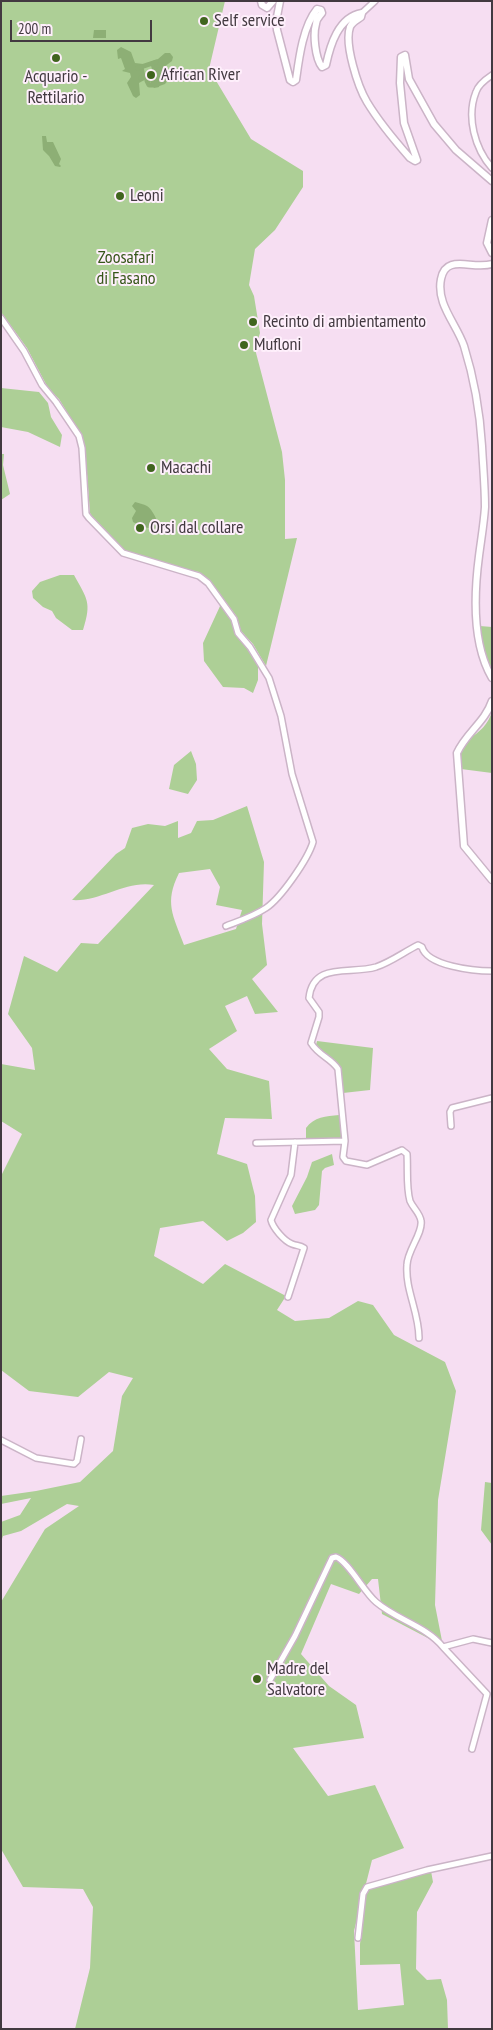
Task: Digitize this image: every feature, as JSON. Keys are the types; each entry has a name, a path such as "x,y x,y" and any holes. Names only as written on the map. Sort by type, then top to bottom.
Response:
{"street":[{"path":"261,1 262,5 267,8 273,1"},
{"path":"280,1 276,22 277,30 290,80 293,82 296,80 302,45 317,9 321,10 315,28 318,58 322,67 326,65 331,43 339,30 350,18 362,12 375,1"},
{"path":"362,12 361,17 352,24 349,44 362,93 382,124 410,158 415,161 417,160 404,123 400,68 401,57 405,55 409,79 434,124 456,150 492,182"},
{"path":"492,75 476,90 473,101 472,123 483,158 492,168"},
{"path":"492,220 487,243 492,253"},
{"path":"492,264 478,267 448,265 444,270 440,290 443,303 464,346 474,386 481,431 485,508 478,559 476,622 483,661 492,678"},
{"path":"1,318 24,351 42,385 79,436 82,448 86,514 123,553 194,573 208,583 234,619 238,633 250,646 269,678 282,716 292,774 313,842 311,850 296,872 267,908 226,926"},
{"path":"492,701 483,720 462,742 457,753 464,846 492,880"},
{"path":"419,1338 419,1321 406,1272 410,1251 421,1229 418,1213 411,1204 409,1195 408,1154 402,1150 367,1166 346,1161 343,1157 345,1141 338,1069 334,1064 321,1056 311,1043 319,1012 309,998 314,981 329,973 346,970 360,971 375,967 418,945 422,947 424,953 428,956 447,964 469,970 492,971"},
{"path":"451,1126 450,1112 452,1108 492,1098"},
{"path":"256,1143 345,1141"},
{"path":"288,1296 304,1248 302,1245 292,1244 272,1227 271,1220 291,1176 295,1142"},
{"path":"1,1440 36,1458 74,1464 77,1461 81,1439"},
{"path":"270,1680 295,1636 325,1570 332,1558 336,1556 344,1562 375,1601 401,1619 430,1633 487,1694 472,1749"},
{"path":"443,1647 473,1639 492,1643"},
{"path":"358,1938 363,1894 367,1887 427,1870 492,1856"}],"green space":[{"name":"Zoosafari di Fasano","path":"1,1 225,1 209,69 251,139 303,171 303,187 275,230 255,249 249,285 254,296 260,333 255,349 282,452 285,480 285,539 297,538 266,666 253,644 241,631 237,617 211,582 199,572 171,567 125,551 92,517 90,513 85,448 81,435 59,399 48,388 27,348 1,312"},
{"path":"1,388 39,392 48,403 51,417 62,435 60,447 28,432 1,427"},
{"path":"1,454 4,454 3,465 10,494 1,500"},
{"path":"60,575 74,575 85,596 88,607 83,630 72,630 56,618 52,611 43,607 33,598 32,591 40,582"},
{"path":"221,604 233,619 237,633 258,661 258,680 253,693 244,688 223,687 204,661 203,643"},
{"path":"480,626 492,627 492,670 485,655"},
{"path":"492,712 492,773 461,769 461,757 466,742 482,729"},
{"path":"191,751 196,764 197,780 188,794 169,789 174,765"},
{"path":"247,806 264,862 262,924 267,965 252,979 278,1012 255,1014 247,996 225,1006 237,1031 209,1049 227,1069 269,1081 272,1119 225,1118 217,1154 247,1164 255,1196 256,1222 243,1233 227,1241 203,1221 160,1228 154,1256 203,1284 225,1264 286,1296 277,1310 295,1321 329,1318 358,1301 373,1305 394,1335 445,1362 456,1391 438,1500 435,1605 443,1646 382,1614 378,1579 372,1579 359,1594 331,1584 301,1654 329,1686 356,1705 364,1738 293,1748 328,1796 375,1785 404,1848 372,1860 354,1931 358,2010 404,2005 400,1964 360,1965 360,1944 366,1892 370,1888 431,1871 433,1882 417,1912 416,1969 427,1980 441,1979 447,2000 448,2029 75,2029 90,1968 93,1907 83,1889 23,1887 1,1849 1,1602 45,1529 79,1506 67,1504 21,1531 3,1536 1,1542 1,1522 20,1515 31,1498 1,1504 1,1496 80,1482 113,1451 122,1396 133,1378 109,1372 78,1397 29,1391 1,1370 1,1176 22,1134 1,1121 1,1064 35,1070 32,1048 8,1014 24,956 57,972 81,943 98,944 154,885 143,884 123,888 93,898 72,900 116,854 125,848 132,828 148,824 165,826 178,821 178,838 191,833 197,821 213,820","holes":["210,869 220,887 216,905 242,910 236,929 184,945 174,917 171,901 174,883 179,873"]},
{"path":"317,1041 373,1048 370,1090 343,1093 337,1063 322,1054 316,1045"},
{"path":"339,1115 342,1138 306,1138 306,1128 313,1121"},
{"path":"332,1154 334,1165 322,1171 319,1205 315,1210 295,1214 292,1206 307,1177 312,1162"},
{"path":"485,1482 492,1483 492,1545 481,1530"}],"shaded area":[{"path":"94,30 106,30 106,38 93,38"},
{"path":"121,47 131,52 135,63 143,64 146,79 139,83 140,95 136,98 133,96 127,83 131,77 130,73 122,71 125,69 121,58 118,59 117,50"},
{"path":"165,53 170,53 173,57 172,61 164,67 168,80 165,84 154,88 150,81 154,77 150,62 158,59"},
{"path":"42,136 46,136 47,142 53,142 61,159 60,167 55,166 43,150"},
{"path":"135,502 149,508 156,519 158,527 155,529 143,527 133,522 132,518 136,511 132,506"}],"waterway":[{"name":"African River","path":"138,68 156,62"},
{"name":"African River","path":"157,85 149,85 147,81 159,70"},
{"name":"African River","path":"141,78 159,76"}],"place":[{"name":"Self service","path":"204,21"},
{"name":"Acquario - Rettilario","path":"56,58"},
{"name":"African River","path":"151,75"},
{"name":"Leoni","path":"120,196"},
{"name":"Recinto di ambientamento","path":"253,322"},
{"name":"Mufloni","path":"244,345"},
{"name":"Macachi","path":"151,468"},
{"name":"Orsi dal collare","path":"140,528"},
{"name":"Madre del Salvatore","path":"257,1679"}]}
